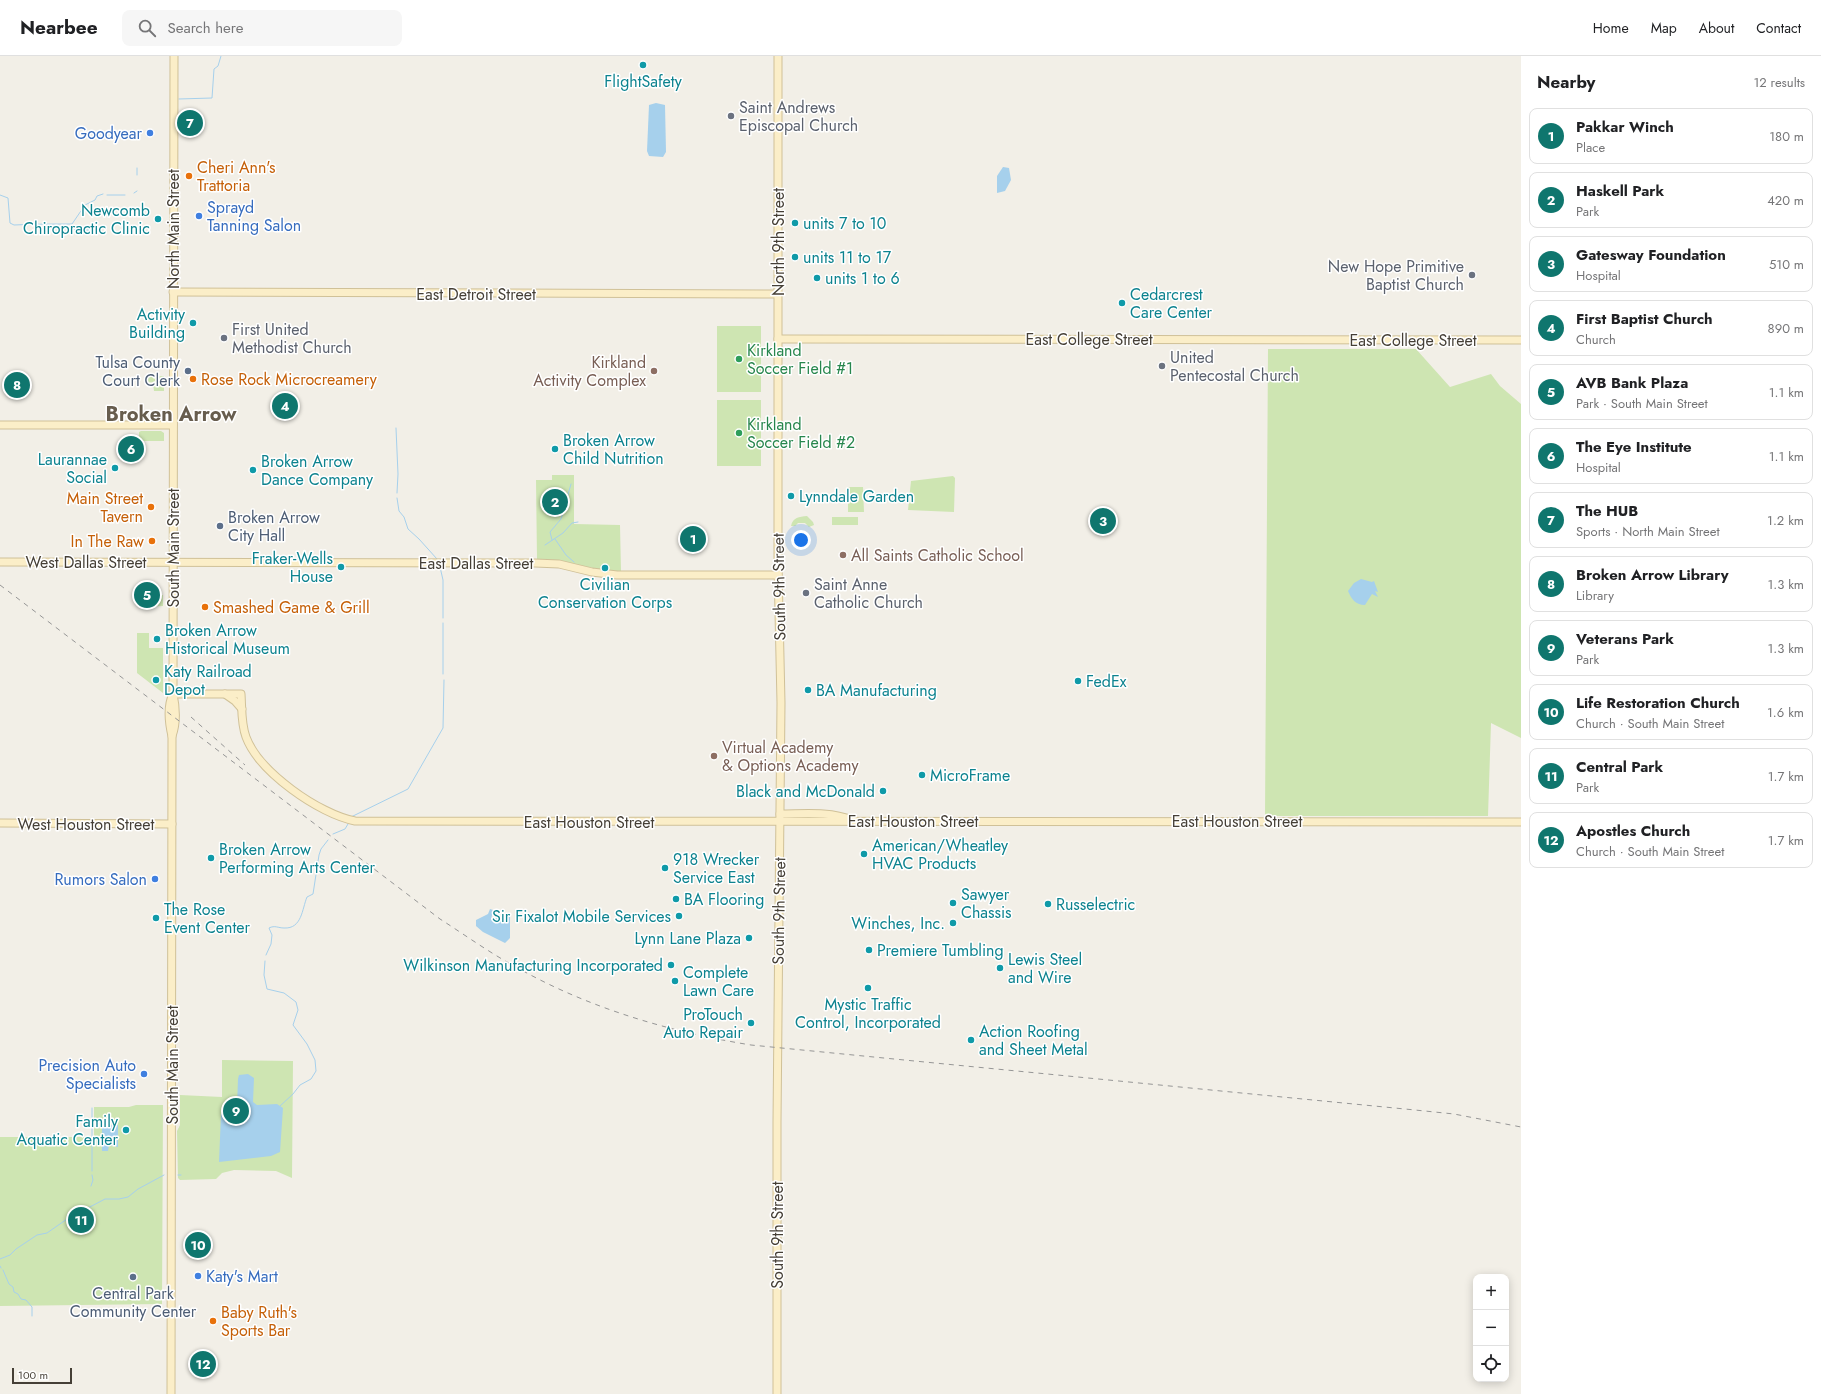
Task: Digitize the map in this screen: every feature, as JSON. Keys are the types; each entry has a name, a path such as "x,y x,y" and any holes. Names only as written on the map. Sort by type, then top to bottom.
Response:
{"street":[{"name":"North Main Street","path":"173,426 174,56"},
{"name":"North 9th Street","path":"778,56 778,428"},
{"name":"East Detroit Street","path":"173,292 778,294"},
{"name":"East College Street","path":"778,340 1521,340"},
{"path":"0,425 173,426"},
{"name":"South Main Street","path":"171,1394 172,736 175,727 175,706 173,694 173,426"},
{"name":"South 9th Street","path":"777,1394 777,1122 780,818 778,428"},
{"name":"West Dallas Street","path":"0,562 173,562"},
{"name":"East Dallas Street","path":"173,562 535,563 564,565 592,572 617,575 778,575"},
{"path":"173,694 225,694 235,700 242,710"},
{"name":"East Houston Street","path":"225,694 241,694 244,733 255,753 272,772 310,801 342,818 366,822 780,818 856,821 1521,822"},
{"name":"West Houston Street","path":"0,823 172,824"}],"green space":[{"name":"Kirkland Soccer Field #1","path":"717,326 761,326 761,392 717,392"},
{"path":"1268,349 1416,349 1450,387 1491,374 1500,386 1521,404 1521,738 1491,723 1488,816 1265,816"},
{"path":"164,376 164,391 154,391 153,382 144,383 144,377"},
{"name":"Kirkland Soccer Field #2","path":"717,400 761,400 761,466 717,466"},
{"path":"161,431 164,433 164,441 139,441 139,432"},
{"path":"552,475 574,475 574,524 620,525 621,572 537,559 536,480 552,480"},
{"path":"953,476 955,478 954,512 908,510 911,481"},
{"path":"848,487 863,487 864,512 848,512"},
{"path":"807,516 814,525 809,527 805,523 798,523 795,526 791,526 795,519"},
{"path":"832,517 858,517 858,525 832,525"},
{"path":"138,583 154,583 154,587 156,587 156,595 163,595 163,606 138,606"},
{"path":"137,633 149,633 149,648 163,648 163,693 137,673"},
{"path":"222,1060 293,1061 292,1178 276,1171 234,1170 222,1173 216,1179 180,1180 178,1178 177,1131 180,1125 180,1095 222,1097"},
{"path":"136,1105 163,1105 162,1304 0,1306 0,1137 94,1137 94,1107 129,1107"}],"water":[{"path":"656,103 665,105 666,152 663,157 649,156 647,151 649,105"},
{"path":"1003,167 1009,168 1011,180 1005,191 997,193 997,176"},
{"path":"1361,579 1372,582 1374,581 1378,592 1375,591 1378,597 1372,594 1365,605 1359,604 1352,599 1348,591 1354,583"},
{"path":"490,909 493,910 491,920 506,914 510,917 510,938 505,943 483,932 476,926 476,920 488,914"},
{"path":"248,1074 254,1078 253,1102 257,1105 277,1104 283,1108 280,1152 271,1156 219,1162 221,1114 237,1106 239,1075"},
{"path":"102,1125 118,1125 118,1147 109,1145 108,1151 102,1151"}],"waterway":[{"path":"179,99 212,98 214,69 218,66 221,56"},
{"path":"137,168 137,175"},
{"path":"0,195 8,198 10,223 14,225 72,224 85,205 95,200 97,196 103,194"},
{"path":"107,195 125,195"},
{"path":"74,229 81,230"},
{"path":"86,230 97,230"},
{"path":"396,428 398,474 397,493"},
{"path":"552,540 550,532 561,519 571,484"},
{"path":"397,498 399,511 404,517 408,529 437,559"},
{"path":"545,545 563,533 572,523 578,522"},
{"path":"555,539 566,555 574,562"},
{"path":"440,567 443,580 443,618"},
{"path":"443,623 443,674"},
{"path":"351,817 408,789 443,728 444,680"},
{"path":"333,834 345,829 348,824"},
{"path":"266,955 271,944 272,935 269,928 290,927 298,922 307,897 313,894 319,855 321,849 328,840"},
{"path":"265,961 264,975 267,989 284,993 296,1002 298,1010 293,1025 307,1044 315,1060 316,1071 311,1079 300,1085 280,1106"},
{"path":"92,1108 92,1139"},
{"path":"92,1146 92,1171"},
{"path":"91,1186 93,1180 92,1175"},
{"path":"0,1259 10,1255 16,1249 37,1235 47,1233 67,1219 105,1199 119,1199 128,1197 138,1189 164,1175"},
{"path":"3,1270 9,1284 13,1287 14,1292 18,1294 21,1299 26,1300 32,1307 32,1316"}],"railway":[{"path":"0,585 440,919 487,950 543,982 601,1006 690,1033 751,1045 1454,1114 1521,1127"},
{"path":"191,717 245,765"}],"place":[{"name":"FlightSafety","path":"643,65"},
{"name":"Saint Andrews Episcopal Church","path":"731,116"},
{"name":"The HUB","path":"190,123"},
{"name":"Goodyear","path":"150,133"},
{"name":"Cheri Ann's Trattoria","path":"189,176"},
{"name":"Sprayd Tanning Salon","path":"199,216"},
{"name":"Newcomb Chiropractic Clinic","path":"158,219"},
{"name":"units 7 to 10","path":"795,223"},
{"name":"units 11 to 17","path":"795,257"},
{"name":"New Hope Primitive Baptist Church","path":"1472,275"},
{"name":"units 1 to 6","path":"817,278"},
{"name":"Cedarcrest Care Center","path":"1122,303"},
{"name":"Activity Building","path":"193,323"},
{"name":"First United Methodist Church","path":"224,338"},
{"name":"Kirkland Soccer Field #1","path":"739,359"},
{"name":"United Pentecostal Church","path":"1162,366"},
{"name":"Tulsa County Court Clerk","path":"188,371"},
{"name":"Kirkland Activity Complex","path":"654,371"},
{"name":"Rose Rock Microcreamery","path":"193,379"},
{"name":"Broken Arrow Library","path":"17,385"},
{"name":"First Baptist Church","path":"285,406"},
{"name":"Kirkland Soccer Field #2","path":"739,433"},
{"name":"The Eye Institute","path":"131,449"},
{"name":"Broken Arrow Child Nutrition","path":"555,449"},
{"name":"Laurannae Social","path":"115,468"},
{"name":"Broken Arrow Dance Company","path":"253,470"},
{"name":"Lynndale Garden","path":"791,496"},
{"name":"Haskell Park","path":"555,502"},
{"name":"Main Street Tavern","path":"151,507"},
{"name":"Gatesway Foundation","path":"1103,521"},
{"name":"Broken Arrow City Hall","path":"220,526"},
{"name":"Pakkar Winch","path":"693,539"},
{"name":"In The Raw","path":"152,541"},
{"name":"All Saints Catholic School","path":"843,555"},
{"name":"Fraker-Wells House","path":"341,567"},
{"name":"Civilian Conservation Corps","path":"605,568"},
{"name":"Saint Anne Catholic Church","path":"806,593"},
{"name":"AVB Bank Plaza","path":"147,595"},
{"name":"Smashed Game & Grill","path":"205,607"},
{"name":"Broken Arrow Historical Museum","path":"157,639"},
{"name":"Katy Railroad Depot","path":"156,680"},
{"name":"FedEx","path":"1078,681"},
{"name":"BA Manufacturing","path":"808,690"},
{"name":"Virtual Academy & Options Academy","path":"714,756"},
{"name":"MicroFrame","path":"922,775"},
{"name":"Black and McDonald","path":"883,791"},
{"name":"American/Wheatley HVAC Products","path":"864,854"},
{"name":"Broken Arrow Performing Arts Center","path":"211,858"},
{"name":"918 Wrecker Service East","path":"665,868"},
{"name":"Rumors Salon","path":"155,879"},
{"name":"BA Flooring","path":"676,899"},
{"name":"Sawyer Chassis","path":"953,903"},
{"name":"Russelectric","path":"1048,904"},
{"name":"Sir Fixalot Mobile Services","path":"679,916"},
{"name":"The Rose Event Center","path":"156,918"},
{"name":"Winches, Inc.","path":"953,923"},
{"name":"Lynn Lane Plaza","path":"749,938"},
{"name":"Premiere Tumbling","path":"869,950"},
{"name":"Wilkinson Manufacturing Incorporated","path":"671,965"},
{"name":"Lewis Steel and Wire","path":"1000,968"},
{"name":"Complete Lawn Care","path":"675,981"},
{"name":"Mystic Traffic Control, Incorporated","path":"868,988"},
{"name":"ProTouch Auto Repair","path":"751,1023"},
{"name":"Action Roofing and Sheet Metal","path":"971,1040"},
{"name":"Precision Auto Specialists","path":"144,1074"},
{"name":"Veterans Park","path":"236,1111"},
{"name":"Family Aquatic Center","path":"126,1130"},
{"name":"Central Park","path":"81,1220"},
{"name":"Life Restoration Church","path":"198,1245"},
{"name":"Katy's Mart","path":"198,1276"},
{"name":"Central Park Community Center","path":"133,1277"},
{"name":"Baby Ruth's Sports Bar","path":"213,1321"},
{"name":"Apostles Church","path":"203,1364"}],"district":[{"name":"Broken Arrow","path":"171,414"}]}
